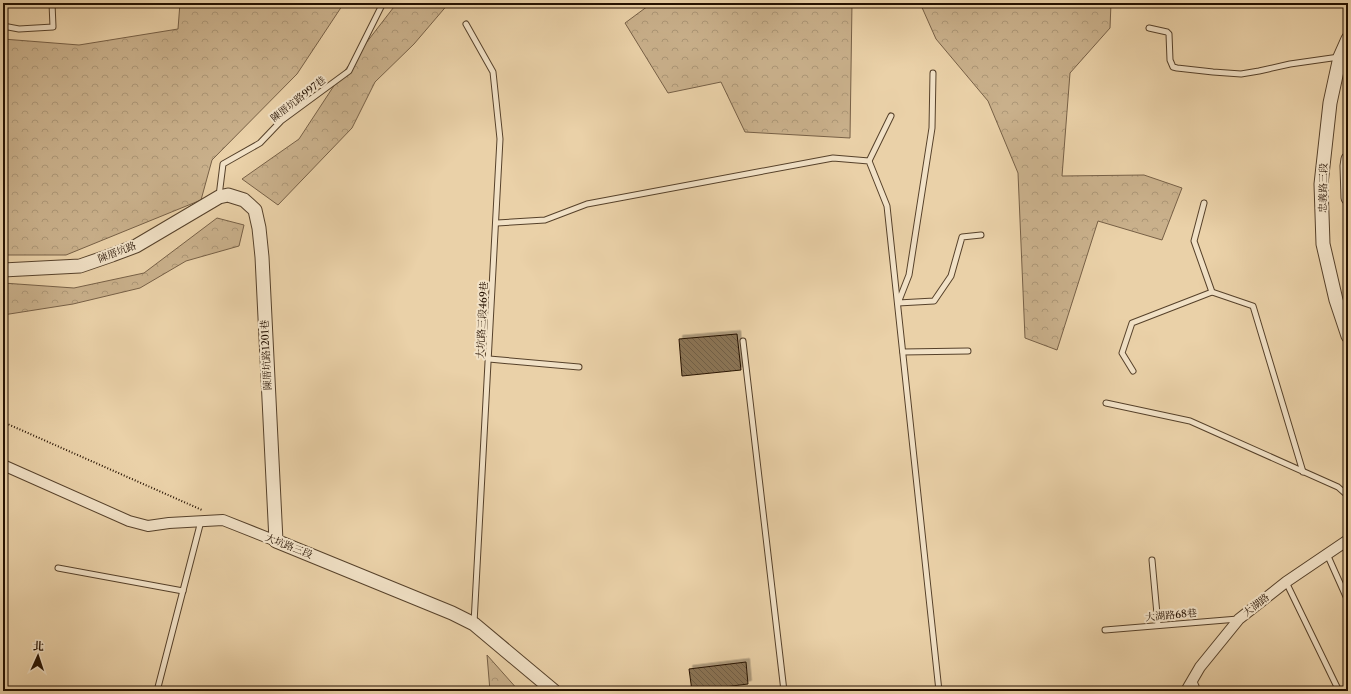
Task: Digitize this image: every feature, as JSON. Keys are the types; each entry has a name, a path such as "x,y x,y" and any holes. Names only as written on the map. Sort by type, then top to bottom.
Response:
{"street":[{"name":"忠義路三段","path":"1348,39 1340,57 1330,103 1320,184 1323,244 1336,300 1348,336"},
{"path":"1348,159 1348,198"},
{"name":"陳厝坑路1201巷","path":"219,197 228,195 244,200 255,210 259,228 262,257 276,542"},
{"name":"陳厝坑路","path":"3,270 80,266 136,246 219,197"},
{"name":"大坑路三段","path":"3,465 128,521 148,526 202,516 223,520 445,610 474,624 554,691"},
{"name":"大湖路","path":"1186,691 1200,667 1239,619 1286,582 1348,540"}],"lane":[{"path":"3,26 19,29 53,27 52,3"},
{"name":"陳厝坑路997巷","path":"219,197 223,164 260,143 281,121 349,71 383,3"},
{"name":"大坑路三段469巷","path":"466,24 492,72 500,139 497,223 474,624"},
{"path":"1149,28 1167,32 1169,34 1170,60 1173,67 1177,68 1241,74 1259,72 1290,64 1340,57"},
{"path":"898,303 909,276 931,136 933,73"},
{"path":"891,116 869,161 887,206 939,691"},
{"path":"497,223 545,220 587,204 833,158 869,161"},
{"path":"1204,203 1194,241 1212,292"},
{"path":"898,303 934,301 950,276 962,237 981,234"},
{"path":"1133,371 1122,353 1132,323 1212,292 1253,306 1303,472"},
{"path":"743,341 784,691"},
{"path":"902,352 968,351"},
{"path":"489,359 579,367"},
{"path":"1106,403 1190,421 1338,487 1348,496"},
{"path":"157,691 202,516"},
{"path":"1327,554 1348,601"},
{"path":"1152,560 1158,625"},
{"path":"58,568 183,591"},
{"path":"1286,582 1339,691"},
{"name":"大湖路68巷","path":"1105,630 1239,619"},
{"path":"1193,678 1198,691"}],"path":[{"path":"3,422 202,516"}],"green space":[{"path":"180,3 344,3 297,74 212,160 201,200 66,255 3,255 3,39 79,45 178,29"},
{"path":"397,3 449,3 414,44 375,82 352,128 278,205 242,179 299,139 339,78"},
{"path":"652,3 852,3 850,138 745,132 721,82 668,93 625,23"},
{"path":"920,3 1111,3 1110,28 1070,73 1062,176 1144,175 1182,188 1162,240 1098,221 1057,350 1025,338 1018,173 988,101 936,39"},
{"path":"217,218 244,225 239,246 186,261 140,288 73,304 3,315 3,283 74,288 144,273"},
{"path":"487,655 519,691 490,691"}],"building":[{"path":"737,334 741,370 682,376 679,339"},
{"path":"746,662 748,684 692,691 689,669"}]}
